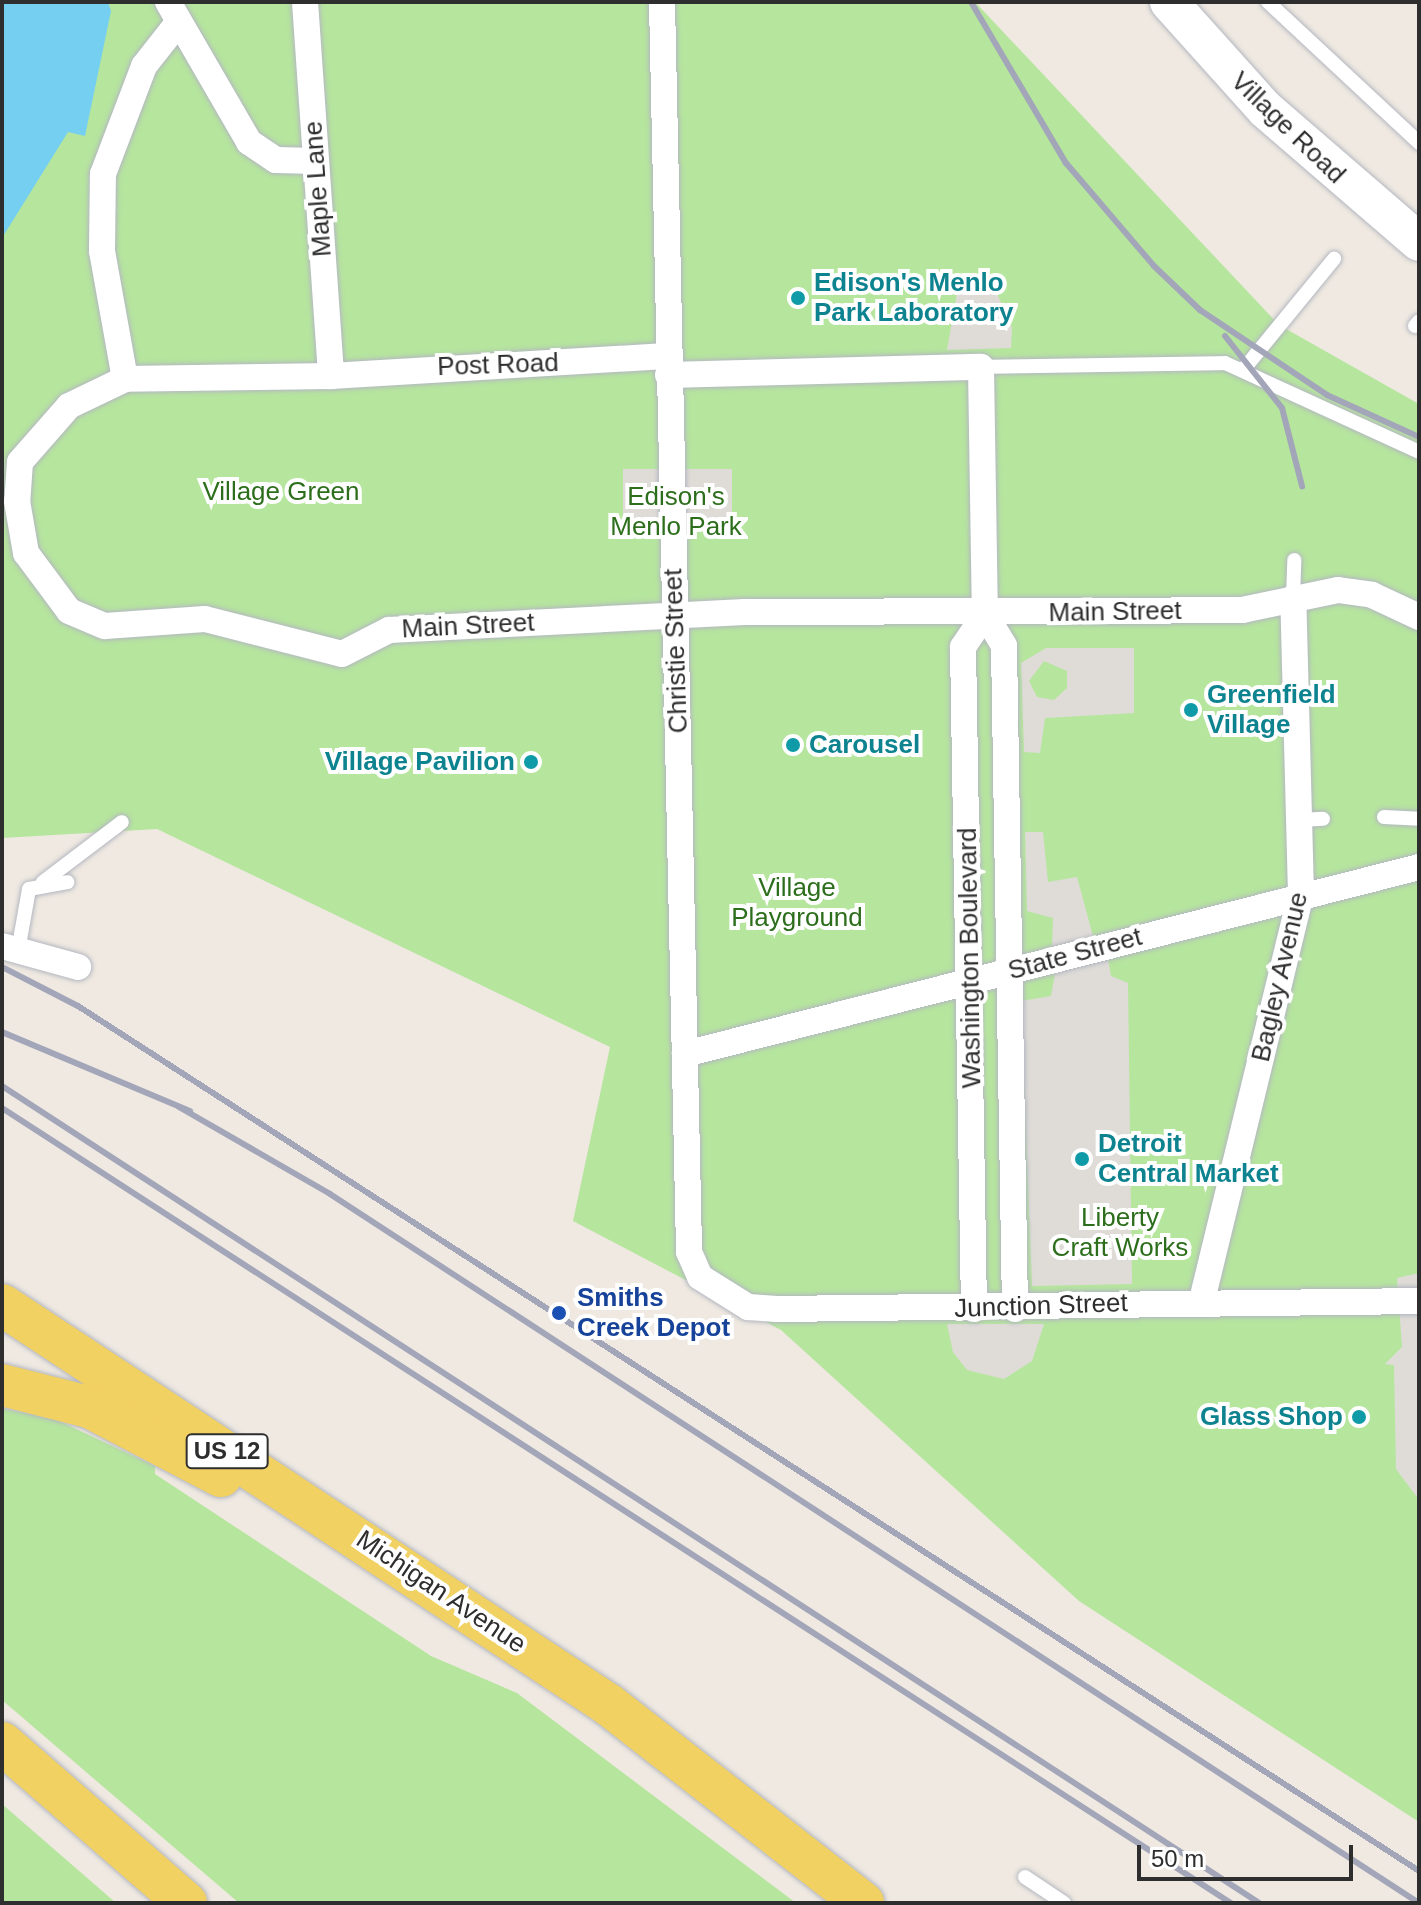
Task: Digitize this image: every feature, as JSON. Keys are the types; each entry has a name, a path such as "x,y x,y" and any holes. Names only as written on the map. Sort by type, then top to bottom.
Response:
{"main road":[{"name":"Michigan Avenue","path":"2,1305 451,1597 609,1705 863,1903"},
{"path":"2,1385 89,1407 451,1597"},
{"path":"2,1743 186,1903"}],"street":[{"name":"Maple Lane","path":"305,2 331,376"},
{"name":"Christie Street","path":"662,2 667,365 689,1252"},
{"name":"Village Road","path":"1169,2 1265,109 1419,242"},
{"path":"173,13 249,142 276,160 316,161"},
{"path":"125,379 102,251 103,174 144,66 173,13"},
{"name":"Post Road","path":"331,376 667,365 981,367"},
{"name":"Washington Boulevard","path":"981,367 985,614 1004,646 1006,972 1015,1309"},
{"name":"Main Street","path":"331,376 125,379 69,406 20,462 17,501 26,553 69,611 105,626 205,619 342,654 389,630 675,615 1242,610 1338,590 1372,595 1419,617"},
{"name":"Bagley Avenue","path":"1202,1300 1301,894 1312,819 1293,598"},
{"name":"Washington Boulevard","path":"974,1309 963,647 985,614"},
{"name":"State Street","path":"685,1054 1301,894 1419,867"},
{"path":"10,948 78,967"},
{"name":"Junction Street","path":"689,1252 700,1277 748,1307 1015,1309 1202,1300 1419,1301"}],"lane":[{"path":"1268,2 1419,143"},
{"path":"1243,370 1334,259"},
{"path":"981,367 1195,360 1243,370 1419,452"},
{"path":"1293,598 1294,560"},
{"path":"1384,817 1419,819"},
{"path":"10,948 21,903 43,882 122,822"},
{"path":"43,882 67,882"},
{"path":"1025,1877 1050,1897 1064,1903"}],"green space":[{"name":"Edison's Menlo Park","path":"47,2 975,2 1279,325 1419,404 1419,1822 1079,1601 781,1330 573,1221 610,1047 157,829 2,838 2,206"},
{"path":"2,1408 57,1420 155,1466 155,1474 431,1656 517,1693 796,1903 239,1903 2,1700"},
{"path":"2,1804 116,1903 2,1903"}],"shaded area":[{"path":"985,285 996,291 1012,328 1011,348 947,350 957,293"},
{"path":"623,469 732,469 732,531 623,531"},
{"path":"1046,648 1134,648 1134,713 1045,718 1040,753 1024,752 1021,663","holes":["1044,661 1067,671 1067,688 1054,700 1037,697 1029,681"]},
{"path":"1025,832 1043,832 1048,882 1077,877 1093,936 1052,947 1053,918 1027,911"},
{"name":"Detroit Central Market","path":"1108,960 1111,976 1128,983 1132,1284 1032,1286 1021,1001 1051,996 1055,973"},
{"path":"1419,1273 1419,1500 1396,1469 1394,1365 1385,1364 1402,1347 1397,1278"},
{"path":"947,1324 1044,1324 1032,1361 1004,1379 967,1370 953,1352"}],"water":[{"path":"2,2 108,2 111,11 85,136 68,132 2,238"}],"railway":[{"path":"971,2 1066,163 1154,266 1200,310 1327,395 1419,437"},
{"path":"1225,336 1282,408 1302,486"},
{"path":"2,967 78,1006 1419,1871"},
{"path":"2,1032 190,1111"},
{"path":"2,1086 1259,1903"},
{"path":"179,1107 330,1194 1419,1903"},
{"path":"2,1108 1231,1903"}],"place":[{"name":"Edison's Menlo Park Laboratory","path":"798,298"},
{"name":"Greenfield Village","path":"1191,710"},
{"name":"Carousel","path":"793,745"},
{"name":"Village Pavilion","path":"531,762"},
{"name":"Detroit Central Market","path":"1082,1159"},
{"name":"Smiths Creek Depot","path":"559,1313"},
{"name":"Glass Shop","path":"1359,1417"}],"park label":[{"name":"Village Green","path":"281,492"},
{"name":"Village Playground","path":"797,903"},
{"name":"Liberty Craft Works","path":"1120,1233"}]}
